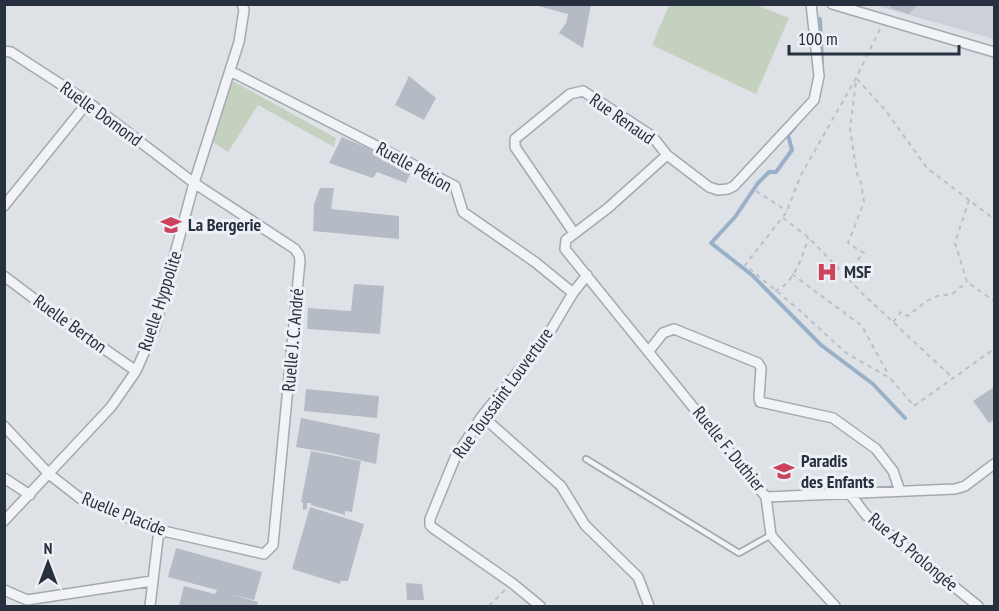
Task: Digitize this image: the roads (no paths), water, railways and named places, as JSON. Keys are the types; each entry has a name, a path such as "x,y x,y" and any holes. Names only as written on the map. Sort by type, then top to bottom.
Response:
{"street":[{"name":"Ruelle Hyppolite","path":"4,520 111,407 136,371 155,328 194,183 239,42 244,10 242,4"},
{"name":"Rue Renaud","path":"574,233 515,147 515,139 570,94 583,92 652,136 667,155 709,187 718,190 728,189 734,186 814,100 819,76 811,4"},
{"path":"832,4 994,52"},
{"name":"Ruelle Domond","path":"4,51 11,52 88,102 194,183"},
{"name":"Ruelle Pétion","path":"230,71 455,186 463,212 535,262 573,293"},
{"path":"4,206 88,102"},
{"path":"574,233 608,208 667,155"},
{"name":"Ruelle J. C. André","path":"194,183 295,249 299,255 273,545 269,551"},
{"name":"Ruelle F. Duthier","path":"574,233 566,240 565,249 766,497 955,489 964,486 994,464"},
{"name":"Rue Toussaint Louverture","path":"540,606 512,583 430,525 430,519 455,458 482,416 520,372 587,275"},
{"name":"Ruelle Berton","path":"4,276 136,371"},
{"path":"649,351 663,333 674,329 758,363 761,368 760,402 833,418 876,449 893,471 900,491"},
{"path":"482,416 561,486 585,525 638,577 649,606"},
{"name":"Ruelle Placide","path":"4,426 49,474 81,499 159,530 264,554 269,551"},
{"path":"4,478 30,495"},
{"name":"Rue A3 Prolongée","path":"850,494 866,515 978,606"},
{"path":"766,497 771,535 836,606"},
{"path":"150,606 159,530"},
{"path":"4,590 25,603 152,581"}],"lane":[{"path":"586,459 739,553 771,535"}],"waterway":[{"path":"820,19 822,62"},
{"path":"795,127 788,135 792,150 776,172 769,172 758,183 735,217 711,243 752,275 821,345 873,384 905,418"}],"place":[{"name":"La Bergerie","path":"171,225"},
{"name":"MSF","path":"827,272"},
{"name":"Paradis des Enfants","path":"784,471"}]}
